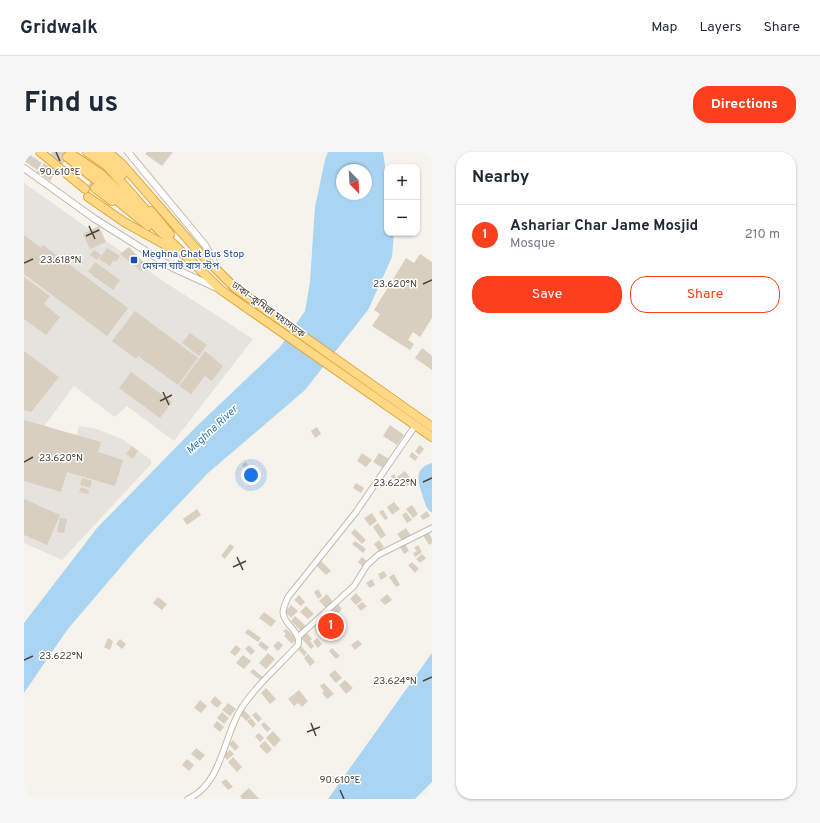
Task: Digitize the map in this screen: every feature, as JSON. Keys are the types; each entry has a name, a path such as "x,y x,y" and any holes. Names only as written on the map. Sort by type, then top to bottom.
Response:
{"highway":[{"name":"ঢাকা–কুমিল্লা মহাসড়ক","path":"40,152 66,160 190,260"},
{"name":"ঢাকা–কুমিল্লা মহাসড়ক","path":"78,152 104,170 190,260 221,290 363,384 431,425"},
{"name":"ঢাকা–কুমিল্লা মহাসড়ক","path":"87,152 107,166 190,260"},
{"name":"ঢাকা–কুমিল্লা মহাসড়ক","path":"97,152 111,161 190,260"},
{"name":"ঢাকা–কুমিল্লা মহাসড়ক","path":"108,152 121,163 220,274 236,288 363,384 415,426 432,437"},
{"name":"ঢাকা–কুমিল্লা মহাসড়ক","path":"66,160 88,191 152,236 190,260"}],"street":[{"path":"128,152 205,245 220,274"},
{"path":"24,168 95,219 173,268 221,290"},
{"path":"188,799 204,790 211,779 238,714 254,693 298,645 298,637 284,619 283,611 288,598 356,512 415,426"},
{"path":"298,637 354,586 367,565 378,555 432,528"}],"shaded area":[{"path":"24,183 163,281 253,339 174,441 127,406 115,417 74,386 42,429 77,436 79,426 94,428 122,439 151,460 151,464 62,560 24,543"}],"water":[{"name":"Meghna River","path":"328,152 383,152 385,164 384,236 394,236 392,257 368,310 305,390 208,473 137,548 67,630 24,693 24,623 97,528 196,427 280,347 305,311 310,282 315,207"},
{"path":"432,463 432,513 428,510 425,504 418,476 422,469"},
{"path":"432,653 432,782 415,799 328,799"}],"building":[{"path":"26,152 42,163 37,170 24,161 24,154"},
{"path":"53,152 71,152 62,165 50,157"},
{"path":"147,152 173,152 162,166 145,154"},
{"path":"44,163 56,172 50,181 37,172"},
{"path":"99,226 106,242 90,249 83,234"},
{"path":"24,235 41,248 43,245 128,308 107,336 24,274"},
{"name":"Meghna Ghat Bus Stop মেঘনা ঘাট বাস স্টপ","path":"129,247 147,266 141,271 120,254"},
{"path":"107,248 120,256 116,262 113,261 110,266 99,259"},
{"path":"94,250 101,255 97,260 90,255"},
{"path":"420,254 432,262 432,318 420,337 413,332 408,340 414,344 410,350 372,326 380,314 374,310 406,258 414,263"},
{"path":"95,262 120,280 113,290 88,272"},
{"path":"24,277 50,296 44,304 60,317 46,335 24,319"},
{"path":"135,311 198,358 178,385 138,356 136,359 112,341"},
{"path":"190,333 207,345 199,356 182,343"},
{"path":"422,348 432,356 432,370 415,358"},
{"path":"24,351 59,377 31,412 24,410"},
{"path":"205,351 223,366 212,381 205,376 191,394 179,386"},
{"path":"131,372 172,402 160,418 119,388"},
{"path":"24,420 101,442 98,452 123,460 115,486 67,472 61,492 24,481"},
{"path":"390,425 404,435 397,445 383,436"},
{"path":"317,427 321,434 315,438 311,431"},
{"path":"420,445 424,449 419,455 415,451"},
{"path":"132,446 138,451 133,459 126,454"},
{"path":"412,452 418,457 415,461 409,456"},
{"path":"362,453 372,460 366,467 357,461"},
{"path":"379,453 389,459 383,468 373,462"},
{"path":"246,462 251,470 247,473 242,465"},
{"path":"405,471 413,482 405,488 397,477"},
{"path":"394,474 398,481 389,486 387,482 392,479 391,476"},
{"path":"82,478 92,481 90,488 80,485"},
{"path":"356,483 364,488 361,493 353,488"},
{"path":"81,487 89,490 88,494 79,492"},
{"path":"24,499 60,515 47,545 24,535"},
{"path":"394,502 400,509 392,515 387,507"},
{"path":"412,505 418,514 413,518 406,509"},
{"path":"197,509 201,515 187,525 183,519"},
{"path":"383,510 388,518 385,520 379,512"},
{"path":"427,511 430,516 423,520 420,516"},
{"path":"406,512 412,520 407,523 402,515"},
{"path":"372,513 377,521 370,526 364,518"},
{"path":"60,518 67,519 64,533 57,532"},
{"path":"378,523 386,535 381,539 373,527"},
{"path":"406,528 411,536 403,542 397,534"},
{"path":"355,529 366,540 362,544 351,533"},
{"path":"428,532 432,539 432,543 429,545 423,535"},
{"path":"379,540 384,547 379,551 374,544"},
{"path":"355,541 366,549 363,553 352,544"},
{"path":"230,544 234,547 225,559 221,556"},
{"path":"405,544 409,551 404,554 400,547"},
{"path":"418,545 422,552 415,557 413,553 417,551 414,548"},
{"path":"422,554 426,558 420,563 416,559"},
{"path":"362,557 368,562 363,567 358,562"},
{"path":"321,561 331,571 326,575 316,565"},
{"path":"412,562 419,569 415,573 408,565"},
{"path":"384,571 387,576 381,580 378,574"},
{"path":"394,574 400,585 396,587 389,577"},
{"path":"372,579 375,585 370,588 366,583"},
{"path":"318,589 322,596 318,599 314,592"},
{"path":"356,593 362,600 356,605 350,599"},
{"path":"327,594 333,602 326,608 319,601"},
{"path":"387,594 392,600 385,605 380,600"},
{"path":"299,595 305,602 301,606 294,600"},
{"path":"158,597 167,604 162,610 153,603"},
{"path":"362,602 367,606 361,611 357,606"},
{"path":"337,603 342,609 334,617 328,610"},
{"path":"291,605 298,611 291,618 285,612"},
{"path":"306,606 314,614 308,619 300,612"},
{"path":"264,612 276,621 271,627 259,618"},
{"path":"295,616 306,626 301,631 291,621"},
{"path":"332,618 340,630 330,635 323,623"},
{"path":"248,629 261,638 258,642 245,633"},
{"path":"286,629 297,639 292,644 284,636 286,634 283,631"},
{"path":"307,633 312,639 310,641 314,646 311,649 301,638"},
{"path":"108,638 113,641 110,650 104,647"},
{"path":"317,638 322,644 318,648 313,642"},
{"path":"120,639 126,644 122,649 116,644"},
{"path":"358,640 362,644 355,650 351,645"},
{"path":"261,641 269,647 266,651 258,645"},
{"path":"278,641 283,645 278,651 273,646"},
{"path":"236,645 241,649 235,656 230,652"},
{"path":"249,645 255,651 251,655 245,649"},
{"path":"300,645 307,653 304,656 297,648"},
{"path":"332,648 340,656 336,659 329,651"},
{"path":"268,653 275,659 266,669 259,663"},
{"path":"308,654 315,662 310,666 304,658"},
{"path":"243,655 251,661 244,669 236,663"},
{"path":"253,669 263,677 260,680 250,672"},
{"path":"335,670 342,678 336,683 329,675"},
{"path":"345,680 353,688 346,694 339,685"},
{"path":"324,683 334,694 327,699 322,693 324,691 320,686"},
{"path":"266,688 276,699 270,704 261,693"},
{"path":"299,690 308,701 302,707 298,703 294,706 288,699"},
{"path":"215,696 222,703 217,708 210,702"},
{"path":"200,700 207,706 201,713 194,708"},
{"path":"228,703 236,709 230,716 222,710"},
{"path":"244,710 251,717 246,721 240,714"},
{"path":"222,712 229,718 224,724 217,718"},
{"path":"256,712 262,719 258,722 252,715"},
{"path":"251,718 256,724 253,728 247,721"},
{"path":"217,721 224,727 220,732 213,726"},
{"path":"264,722 271,729 267,732 261,725"},
{"path":"273,731 281,740 274,747 266,738"},
{"path":"259,733 264,738 260,742 255,736"},
{"path":"233,740 239,747 235,751 229,744"},
{"path":"265,741 272,749 267,754 259,746"},
{"path":"196,748 205,755 200,761 191,754"},
{"path":"230,750 234,754 227,760 223,755"},
{"path":"233,757 242,767 237,772 228,762"},
{"path":"187,759 194,765 189,771 182,765"},
{"path":"226,779 233,787 228,790 221,782"},
{"path":"249,788 259,799 242,799 240,796"}],"tunnel":[{"path":"53,152 64,161"},
{"path":"89,184 95,188"}],"place":[{"name":"Meghna Ghat Bus Stop মেঘনা ঘাট বাস স্টপ","path":"134,260"},
{"name":"Ashariar Char Jame Mosjid","path":"331,626"}]}
